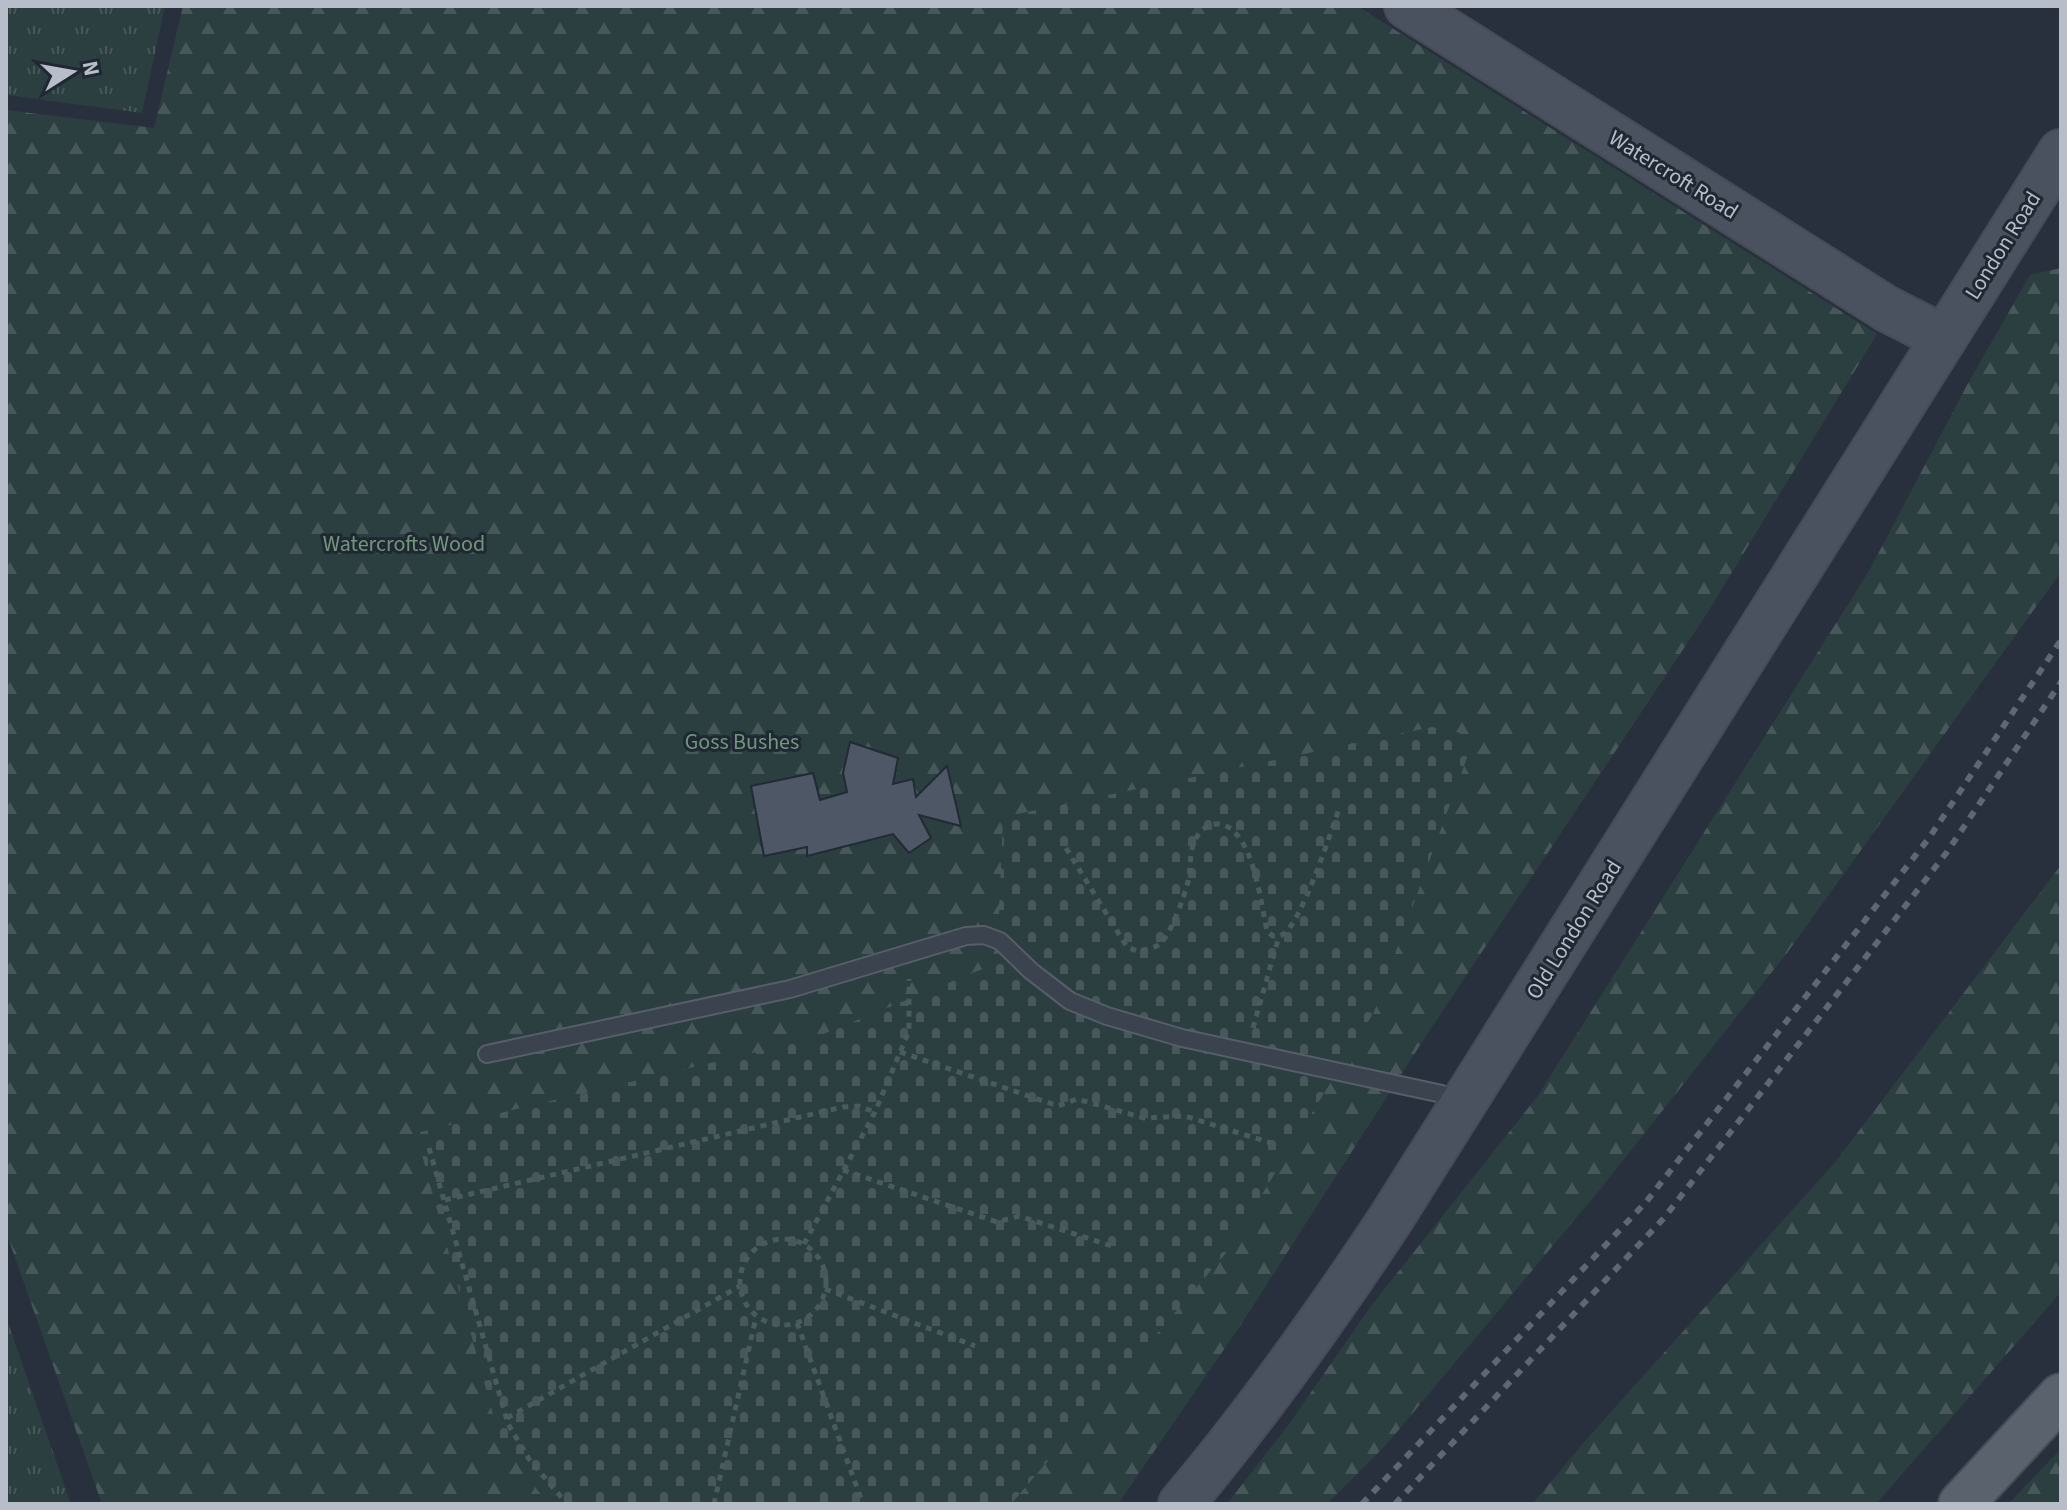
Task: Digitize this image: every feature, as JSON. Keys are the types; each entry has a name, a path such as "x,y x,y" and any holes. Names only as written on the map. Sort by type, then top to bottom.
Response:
{"main road":[{"path":"1961,1504 2061,1396"}],"street":[{"name":"Watercroft Road","path":"1407,6 1887,309 1944,338"},
{"name":"London Road","path":"1944,338 2061,152"},
{"name":"Old London Road","path":"1181,1504 1254,1414 1344,1289 1944,338"}],"lane":[{"path":"487,1054 790,989 966,936 984,935 1000,941 1031,971 1070,1001 1107,1016 1182,1038 1442,1094 1462,1105"}],"path":[{"path":"1066,848 1127,947 1137,951 1152,948 1168,933 1188,883 1193,842 1202,829 1212,824 1222,824 1234,830 1243,841 1254,872 1267,931 1279,936 1287,931 1309,889 1339,809"},
{"path":"1246,1052 1279,936"},
{"path":"804,1244 875,1112 909,1031 910,984 903,955"},
{"path":"900,1052 1058,1106 1077,1099 1144,1118 1185,1116 1271,1143"},
{"path":"445,1200 843,1107 858,1106 875,1112"},
{"path":"429,1148 507,1418 529,1459 567,1504"},
{"path":"843,1170 997,1222 1019,1216 1115,1247"},
{"path":"790,1239 804,1244 816,1253 823,1266 825,1289 819,1307 809,1317 782,1326 756,1317 747,1306 740,1286 742,1265 762,1243 790,1239"},
{"path":"507,1418 740,1286"},
{"path":"825,1289 975,1346"},
{"path":"714,1504 756,1317"},
{"path":"797,1323 863,1504"}],"green space":[{"path":"6,6 165,6 142,113 6,95"},
{"name":"Goss Bushes","path":"183,6 1357,6 1877,334 1706,615 1424,1039 1242,1323 1118,1504 102,1504 6,1232 6,110 154,128"},
{"path":"2061,268 2061,572 1787,953 1602,1187 1386,1445 1327,1504 1227,1504 1289,1424 1371,1306 1537,1097 1869,571 1966,387 2030,275"},
{"path":"1432,727 1475,736 1374,1012 1226,1253 1011,1504 548,1504 500,1440 416,1133 811,1039 997,963 1003,817"},
{"path":"2061,865 2061,1292 1876,1504 1532,1504 1836,1161"},
{"path":"6,1317 71,1504 6,1504"},
{"path":"2061,1449 2061,1504 2008,1504"}],"building":[{"path":"850,742 898,758 893,784 913,779 916,797 947,766 961,826 919,815 931,838 909,853 893,834 807,856 807,847 764,856 751,786 813,773 820,800 847,792 843,773"}],"railway":[{"path":"1362,1504 1646,1202 1929,838 2061,640"},
{"path":"1395,1504 1664,1218 1947,852 2061,682"}],"park label":[{"name":"Watercrofts Wood","path":"404,543"}]}
